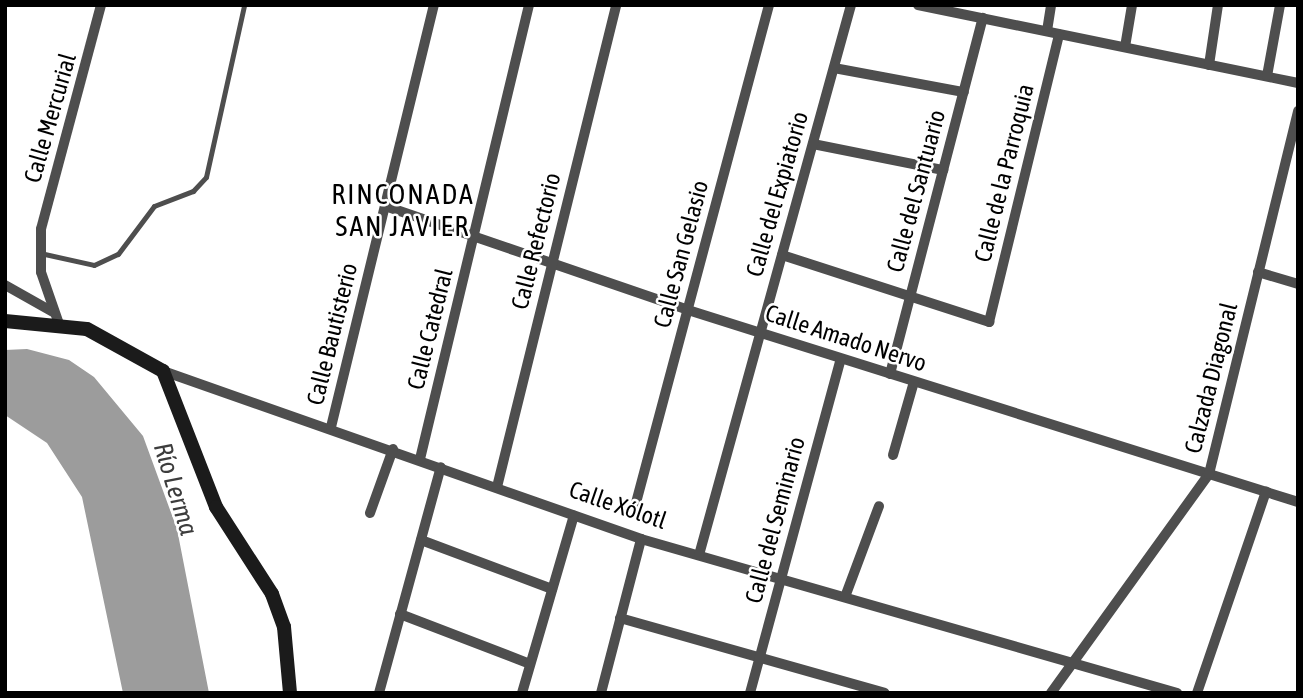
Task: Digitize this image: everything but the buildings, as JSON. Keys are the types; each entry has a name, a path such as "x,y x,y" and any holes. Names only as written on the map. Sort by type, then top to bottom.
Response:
{"street":[{"name":"Calle Mercurial","path":"56,318 40,253 45,208 80,99 101,5"},
{"name":"Calle Bautisterio","path":"331,427 434,5"},
{"name":"Calle Catedral","path":"420,459 529,5"},
{"name":"Calle Refectorio","path":"497,487 616,5"},
{"name":"Calle San Gelasio","path":"633,514 768,5"},
{"name":"Calle del Expiatorio","path":"699,555 851,5"},
{"path":"918,5 970,10 983,19 1298,83"},
{"path":"1046,31 1051,5"},
{"path":"1125,47 1132,5"},
{"path":"1209,65 1218,5"},
{"path":"1267,76 1280,5"},
{"name":"Calle del Santuario","path":"890,374 983,19"},
{"name":"Calle de la Parroquia","path":"911,297 989,322 1059,34"},
{"path":"834,68 964,92"},
{"name":"Calzada Diagonal","path":"1051,693 1209,474 1298,111"},
{"path":"813,144 943,170"},
{"name":"Calle Amado Nervo","path":"385,206 688,310 1298,502"},
{"path":"782,255 911,297"},
{"path":"1258,272 1298,284"},
{"path":"5,285 56,318"},
{"name":"Calle Xólotl","path":"5,321 56,318 115,339 163,372 331,427 641,539 1177,693"},
{"name":"Calle del Seminario","path":"750,693 841,359"},
{"path":"163,372 216,507 272,594 284,628 290,693"},
{"path":"893,455 914,382"},
{"path":"370,513 393,449"},
{"path":"380,692 441,467"},
{"path":"1197,693 1266,492"},
{"path":"845,597 879,506"},
{"path":"522,693 574,515"},
{"path":"601,693 641,539"},
{"path":"421,540 552,589"},
{"path":"400,614 530,664"},
{"path":"621,618 885,693"},
{"path":"1062,679 1062,693"}],"lane":[{"path":"40,253 94,265 118,254 154,206 192,191 206,177 244,5"}],"shaded area":[{"path":"27,349 69,360 94,377 143,436 177,529 209,693 123,693 82,497 47,443 5,415 5,350"}],"district":[{"name":"RINCONADA SAN JAVIER","path":"403,210"}],"water label":[{"name":"Río Lerma","path":"175,489"}]}
